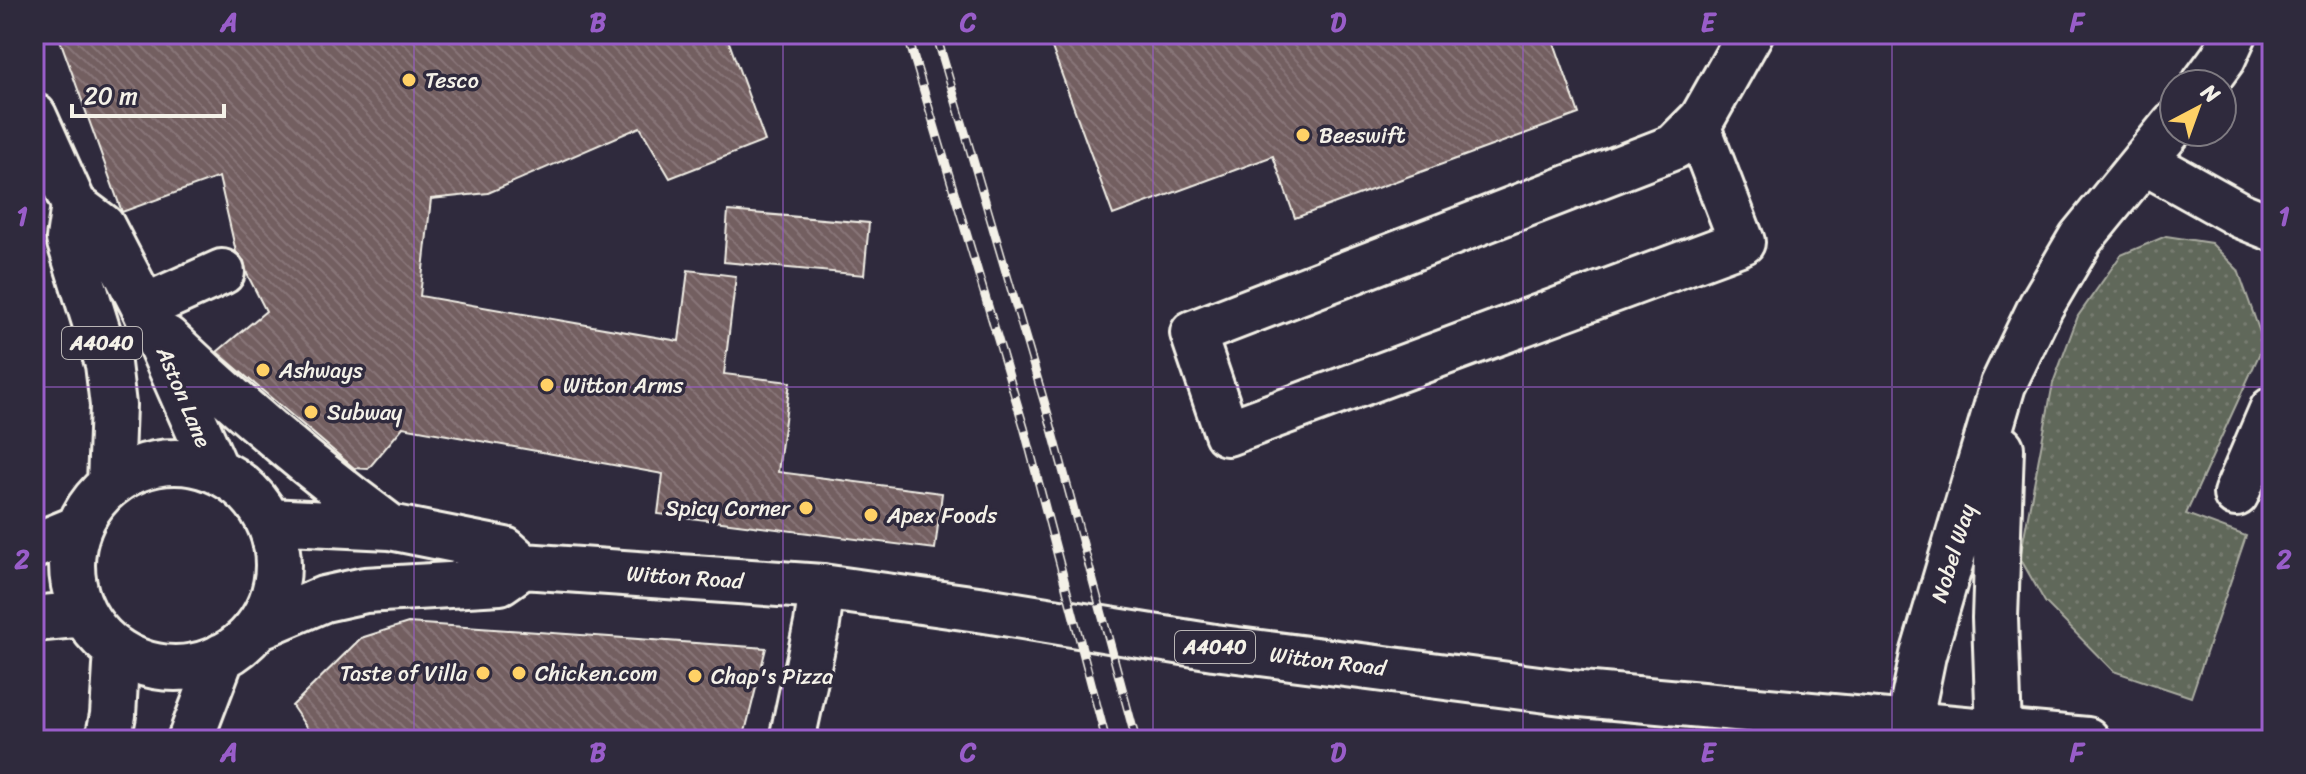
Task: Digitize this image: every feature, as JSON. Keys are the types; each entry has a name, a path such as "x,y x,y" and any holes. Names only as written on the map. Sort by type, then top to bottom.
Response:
{"main road":[{"path":"1697,125 1742,242 1227,433 1193,333 1674,147 1697,125 1750,34"},
{"path":"2216,68 2234,34"},
{"name":"Aston Lane","path":"37,132 74,205 102,226 149,317 216,470"},
{"name":"Nobel Way","path":"1909,723 1923,655 2003,385 2041,306 2081,238 2158,145"},
{"path":"2145,162 2240,215 2272,228"},
{"name":"Aston Lane","path":"74,205 69,239 108,364 113,405 110,484"},
{"path":"222,272 149,317 234,402 330,483 390,527"},
{"name":"Nobel Way","path":"1999,731 1995,618 2003,385"},
{"path":"2236,494 2272,410"},
{"path":"160,462 179,462 216,470 247,492 268,521 277,560 276,584 270,606 258,627 242,644 200,665 177,669 142,662 103,640 84,614 73,583 72,555 78,528 91,504 110,484 134,470 160,462"},
{"name":"Witton Road","path":"268,521 390,527 505,550 523,566 822,587 1214,647 1570,693 2087,740"},
{"path":"34,546 78,528"},
{"name":"Witton Road","path":"258,627 337,596 365,590 500,582 523,566"},
{"path":"792,740 822,587"},
{"path":"34,619 84,614"},
{"path":"108,740 113,715 117,650"},
{"path":"190,740 222,656"}],"green space":[{"path":"2166,236 2211,243 2238,270 2264,344 2186,514 2246,536 2191,697 2113,671 2045,602 2020,558 2053,383 2078,316 2121,255"}],"building":[{"path":"58,34 726,34 765,141 670,178 640,127 488,193 431,199 420,296 679,341 688,270 736,276 724,374 790,382 778,472 942,493 935,549 658,514 663,474 403,427 368,469 354,468 217,352 266,311 247,274 244,261 236,252 219,177 122,212"},
{"name":"Beeswift","path":"1047,34 1551,34 1579,114 1295,218 1273,156 1113,215"},
{"path":"728,211 869,223 864,275 724,262"},
{"path":"408,623 766,648 743,740 315,740 292,706 361,638"}],"railway":[{"path":"907,34 1024,427 1106,740"},
{"path":"936,34 1049,418 1136,740"}],"place":[{"name":"Tesco","path":"409,80"},
{"name":"Beeswift","path":"1303,135"},
{"name":"Ashways","path":"263,370"},
{"name":"Witton Arms","path":"547,385"},
{"name":"Subway","path":"311,412"},
{"name":"Spicy Corner","path":"806,508"},
{"name":"Apex Foods","path":"871,515"},
{"name":"Taste of Villa","path":"483,673"},
{"name":"Chicken.com","path":"519,673"},
{"name":"Chap's Pizza","path":"695,676"}]}
